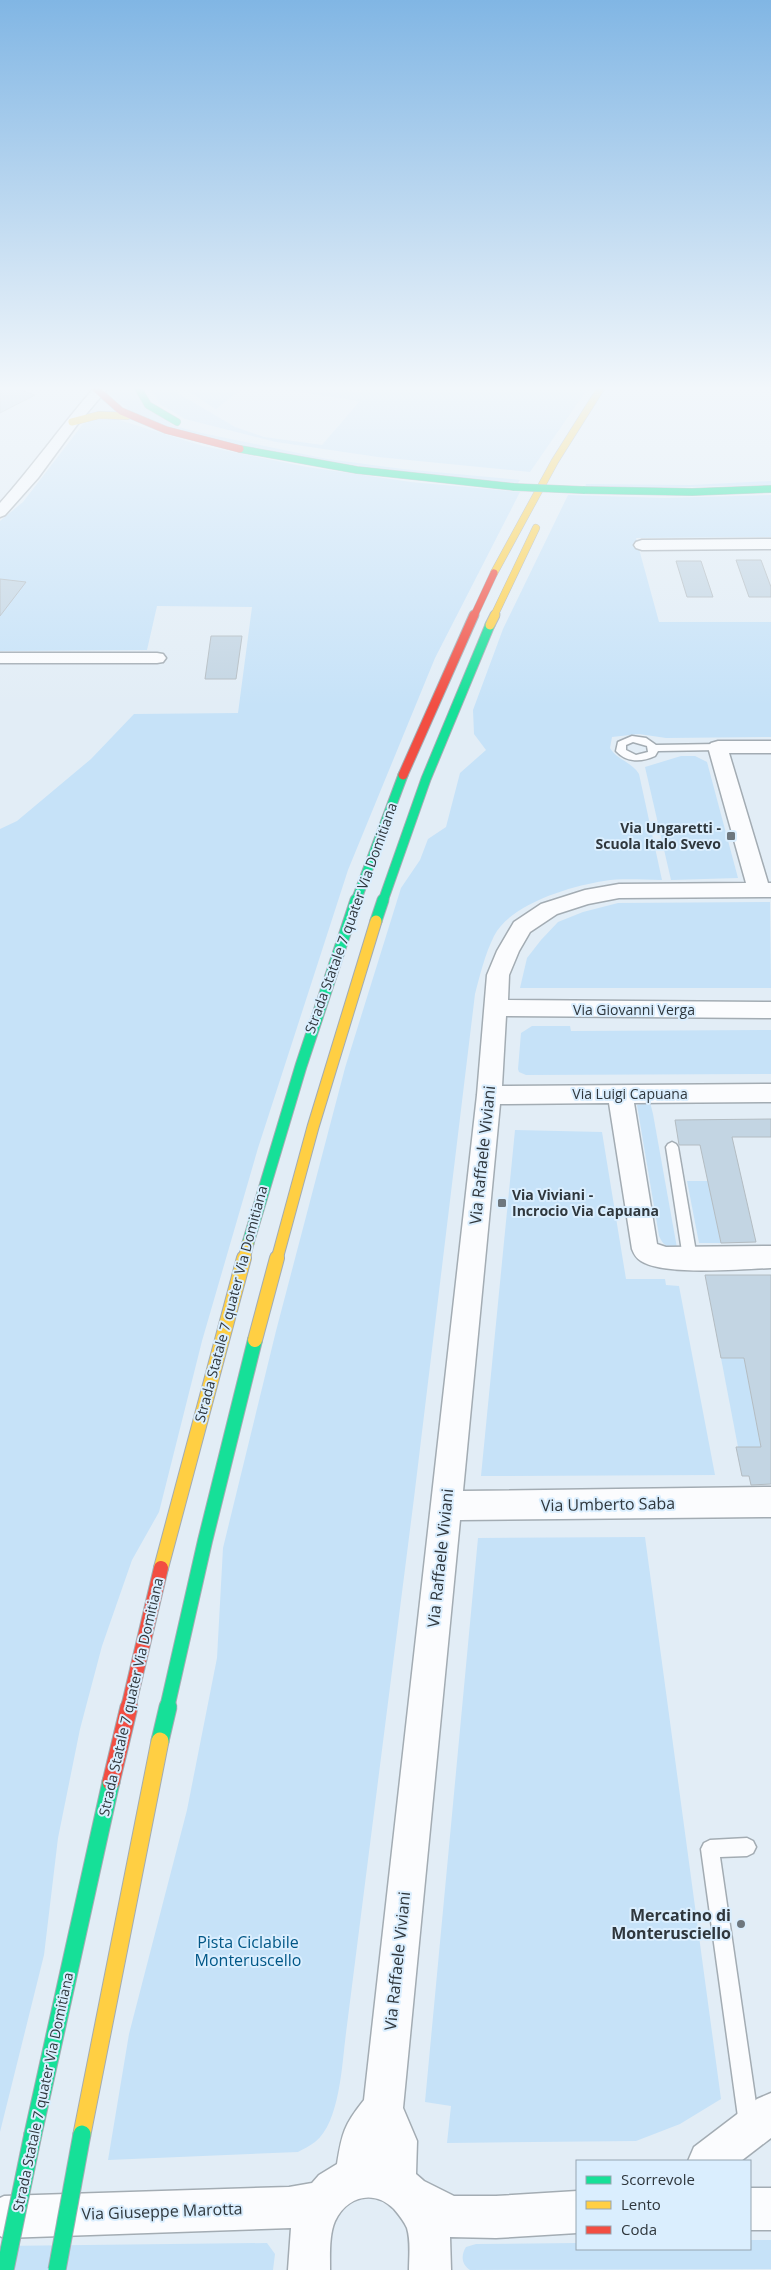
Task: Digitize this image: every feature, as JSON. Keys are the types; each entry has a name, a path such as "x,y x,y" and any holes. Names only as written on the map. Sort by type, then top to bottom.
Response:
{"main road":[{"name":"Strada Statale 7 quater Via Domitiana","path":"5,2270 33,2134 130,1700 162,1566 233,1296 307,1042 379,836 414,747 456,650 495,568 535,494"},
{"path":"552,498 554,494"},
{"name":"Strada Statale 7 quater Via Domitiana","path":"57,2270 82,2134 161,1740 206,1536 258,1326 333,1051 368,942 436,749 499,605 544,515"}],"street":[{"path":"0,512 16,494"},
{"path":"642,544 771,544"},
{"path":"0,658 157,658"},
{"path":"765,890 718,747 771,747"},
{"name":"Via Raffaele Viviani","path":"382,2108 489,1095 498,975 508,951 522,927 550,909 585,897 618,891 765,890"},
{"name":"Via Giovanni Verga","path":"497,1008 771,1010"},
{"name":"Via Luigi Capuana","path":"489,1095 771,1093"},
{"path":"620,1094 645,1249 650,1254 666,1258 771,1258"},
{"name":"Via Umberto Saba","path":"445,1506 771,1502"},
{"path":"356,2177 362,2134 382,2108 397,2141 403,2190 424,2218 430,2243 430,2270"},
{"path":"709,2160 760,2121"},
{"path":"309,2270 308,2249 313,2224 323,2202 338,2187 356,2177 376,2175 452,2217 496,2217 576,2212"},
{"name":"Via Giuseppe Marotta","path":"0,2217 289,2208 323,2202"},
{"path":"751,2209 771,2209"}],"lane":[{"path":"653,748 718,747"},
{"path":"672,1147 690,1258"},
{"path":"747,1847 710,1848 760,2121"}],"green space":[{"path":"29,494 519,494 435,658 348,870 258,1148 202,1341 159,1512 132,1560 102,1646 80,1729 58,1838 44,1955 0,2132 0,829 17,821 91,759 134,714 238,713 252,607 157,606 147,650 0,651 0,521 23,502"},
{"name":"Pista Ciclabile Monteruscello","path":"568,495 664,498 771,495 771,537 636,538 659,622 771,622 771,737 666,738 639,734 612,737 610,748 639,774 662,880 626,879 590,883 543,898 513,915 502,925 494,936 483,965 475,994 341,2076 335,2107 330,2121 315,2142 298,2152 108,2160 129,2034 187,1810 217,1658 223,1548 276,1331 345,1068 401,888 420,860 428,839 446,827 460,773 486,750 474,734 473,710 503,629"},
{"path":"681,756 695,756 707,762 738,878 671,880 645,767"},
{"path":"770,902 771,988 520,988 527,958 541,940 558,922 583,912 618,903"},
{"path":"532,1026 570,1026 571,1031 771,1030 771,1074 526,1075 519,1072 518,1069 521,1033"},
{"path":"650,1102 677,1248 666,1245 659,1236 637,1105"},
{"path":"515,1130 602,1132 626,1279 665,1279 666,1285 679,1286 715,1475 481,1476"},
{"path":"687,1181 708,1181 721,1243 699,1243"},
{"path":"721,1358 744,1358 761,1447 738,1447"},
{"path":"645,1537 721,2099 680,2124 636,2141 447,2143 451,2106 425,2102 478,1538"},
{"path":"751,2240 771,2240 771,2269 470,2270 465,2265 463,2253 466,2247 476,2244 576,2243 576,2250 751,2250"},
{"path":"267,2243 275,2254 273,2270 0,2270 0,2246"}],"building":[{"path":"736,560 761,560 771,587 771,597 749,597"},
{"path":"676,561 701,561 713,597 687,597"},
{"path":"0,579 26,582 0,616"},
{"path":"211,636 242,636 236,679 205,679"},
{"path":"771,1119 771,1137 732,1137 756,1242 721,1243 700,1145 679,1145 675,1120"},
{"path":"705,1275 771,1275 771,1484 751,1485 749,1476 742,1476 736,1447 761,1447 744,1358 721,1358"}],"traffic: fast":[{"path":"376,921 426,779 490,625"},
{"path":"248,1243 339,949 359,890 403,775"},
{"path":"160,1741 205,1541 255,1340"},
{"path":"33,2134 111,1782"},
{"path":"5,2270 33,2134"},
{"path":"57,2270 82,2134"}],"traffic: slow":[{"path":"494,573 537,494"},
{"path":"490,625 536,528"},
{"path":"255,1340 313,1127 376,921"},
{"path":"161,1568 248,1243"},
{"path":"82,2134 160,1741"}],"traffic: jam":[{"path":"403,775 457,651 494,573"},
{"path":"111,1782 161,1568"}],"place":[{"name":"Via Ungaretti - Scuola Italo Svevo","path":"731,836"},
{"name":"Via Viviani - Incrocio Via Capuana","path":"502,1203"},
{"name":"Mercatino di Monterusciello","path":"741,1924"}]}
